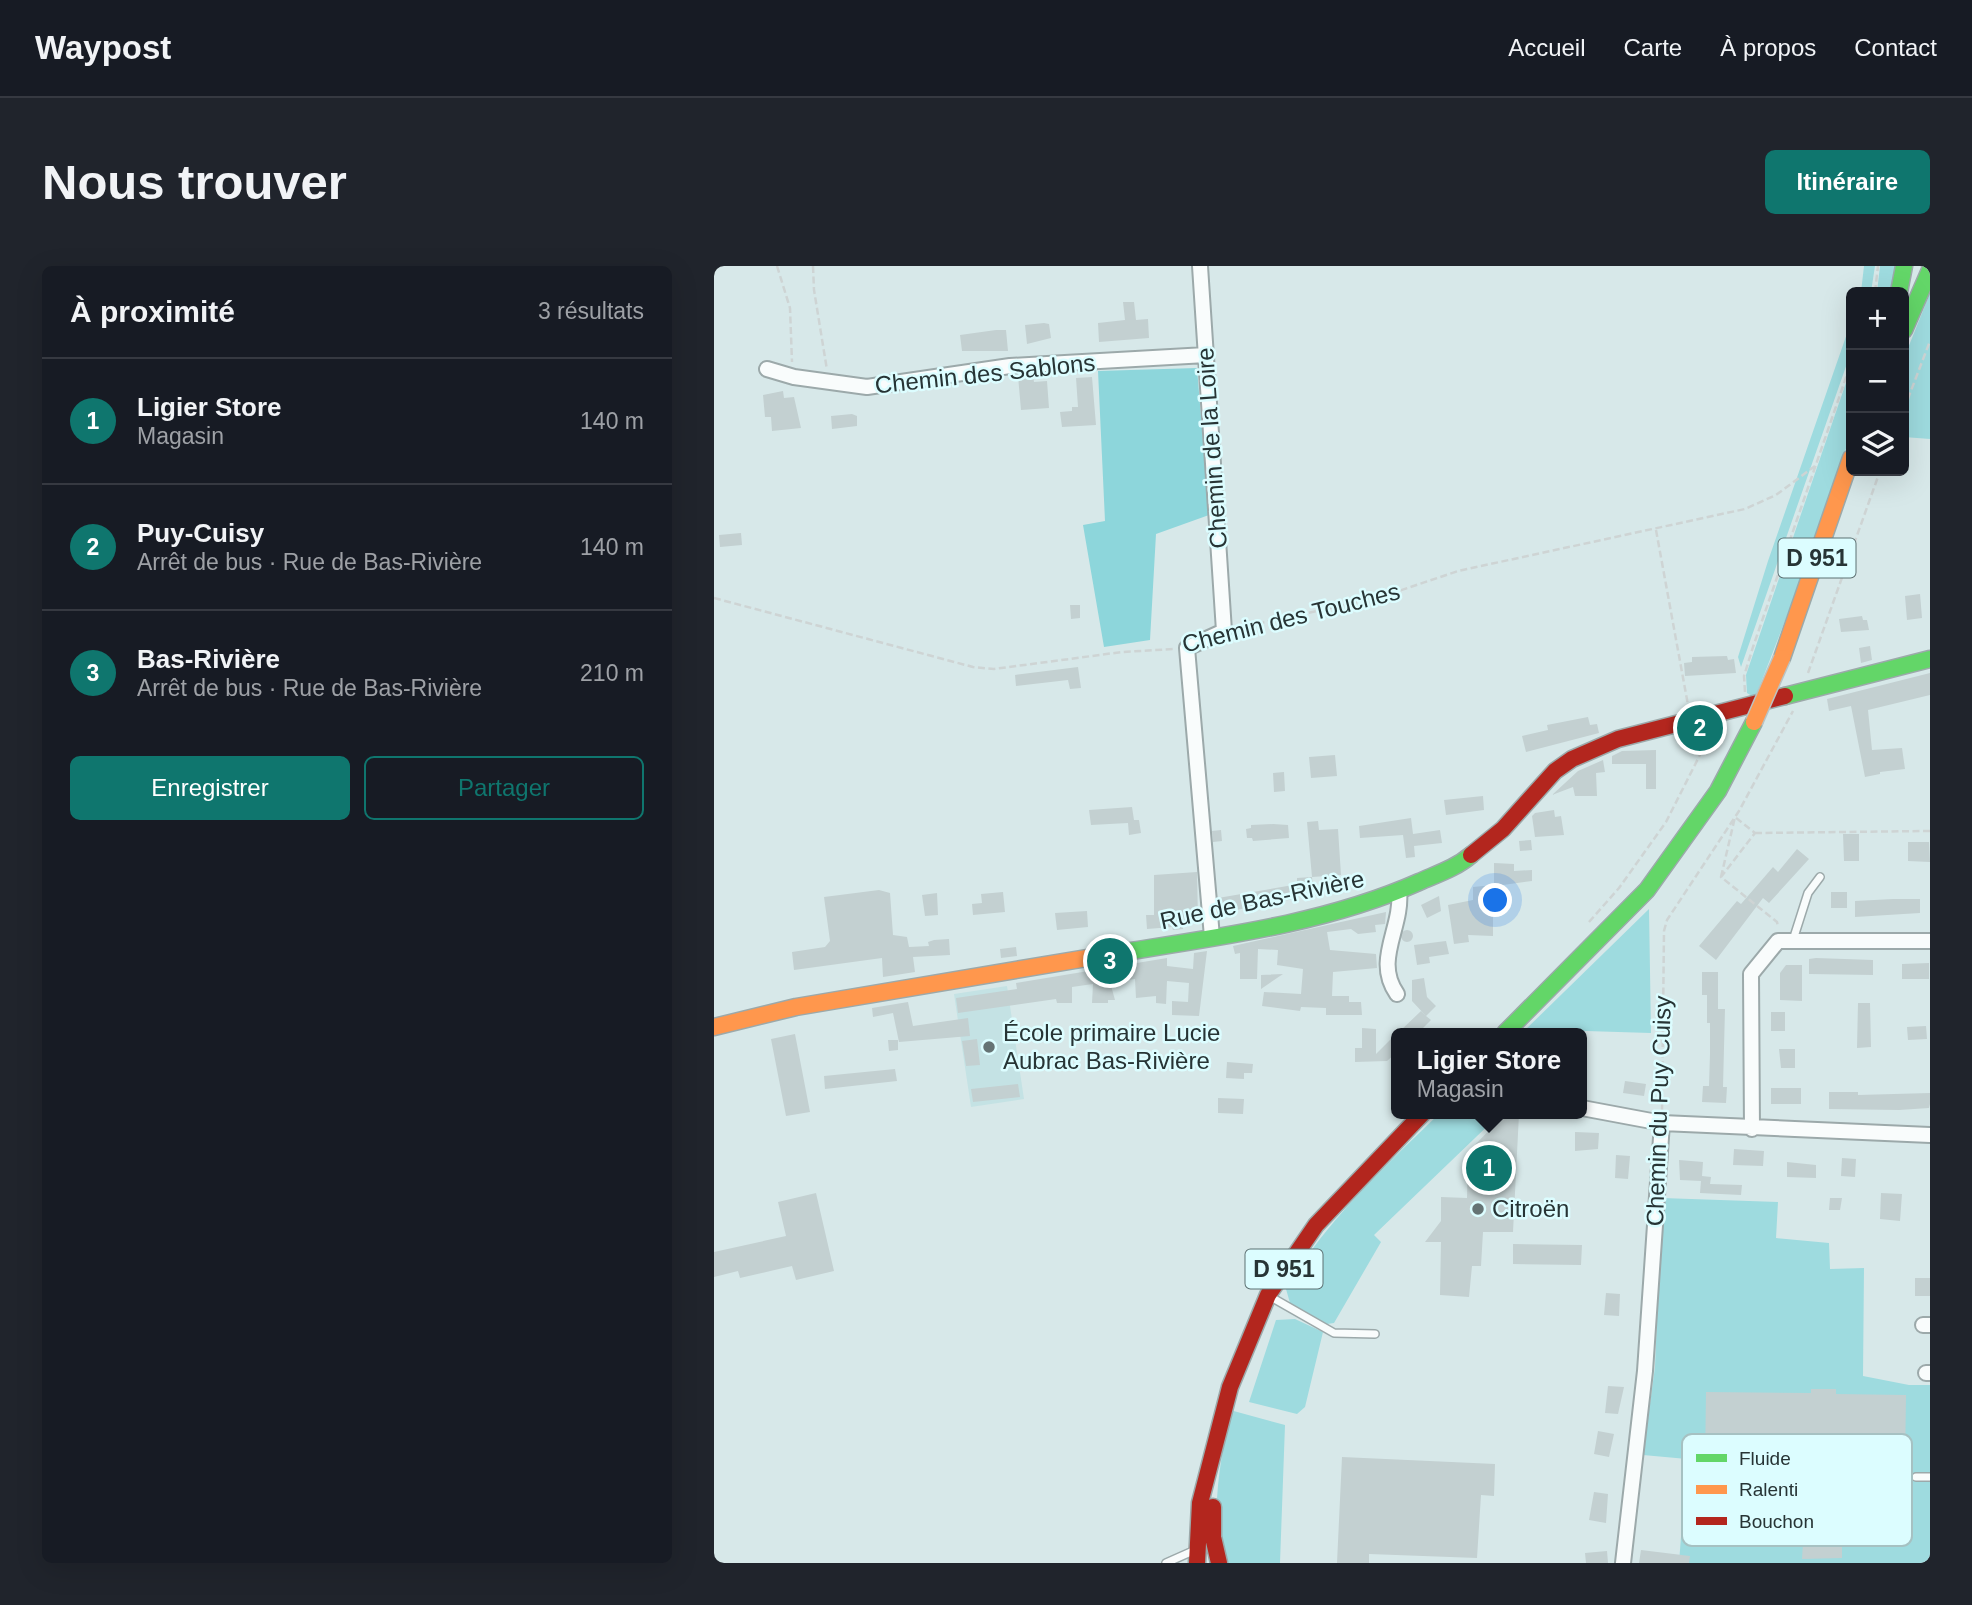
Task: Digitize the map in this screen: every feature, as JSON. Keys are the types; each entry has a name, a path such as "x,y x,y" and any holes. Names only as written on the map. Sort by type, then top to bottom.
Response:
{"main road":[{"path":"1900,287 1904,266"},
{"path":"1909,318 1930,270"},
{"name":"D 951","path":"1510,1028 1647,890 1718,792 1754,722 1782,658 1846,472"},
{"name":"Rue de Bas-Rivière","path":"714,1027 796,1007 1212,937 1337,911 1399,891 1460,864 1503,830 1537,789 1572,759 1618,738 1930,659"},
{"name":"D 951","path":"1197,1556 1200,1503 1213,1463 1230,1387 1268,1295 1316,1225 1417,1119"},
{"name":"D 951","path":"1213,1463 1213,1537 1219,1563"}],"street":[{"name":"Chemin de la Loire","path":"1199,266 1224,631"},
{"name":"Chemin des Sablons","path":"767,369 794,377 867,387 1010,366 1206,355"},
{"name":"Chemin des Touches","path":"1187,648 1224,631"},
{"path":"1187,648 1212,937"},
{"path":"1396,995 1388,981 1385,965 1400,903 1399,891"},
{"path":"1752,1129 1751,974 1785,941 1930,941"},
{"path":"1587,1109 1662,1124 1930,1135"},
{"name":"Chemin du Puy Cuisy","path":"1623,1563 1645,1371 1662,1124"}],"lane":[{"path":"1785,941 1808,893 1820,877"},
{"path":"1268,1295 1334,1333 1375,1334"},
{"path":"1916,1477 1930,1477"},
{"path":"1166,1563 1197,1556"}],"path":[{"path":"777,266 790,308 789,341 794,377"},
{"path":"813,266 822,347 831,381"},
{"path":"1876,287 1878,266"},
{"path":"1909,396 1930,341"},
{"path":"1746,706 1744,677 1846,377"},
{"name":"Chemin des Touches","path":"1224,631 1378,598 1458,570 1745,509 1776,495 1815,466"},
{"path":"1808,673 1878,476"},
{"path":"1582,929 1619,888 1666,822 1708,739 1698,719 1656,530"},
{"name":"Chemin des Touches","path":"714,598 973,667 994,669 1122,652 1187,648"},
{"name":"Chemin du Puy Cuisy","path":"1662,1124 1664,931 1679,897 1735,817 1766,766 1800,694"},
{"path":"1721,877 1735,817 1755,833 1930,831"},
{"path":"1721,877 1755,833"},
{"path":"1721,877 1777,922 1785,941"}],"shaded area":[{"path":"1864,266 1875,266 1872,287 1862,287"},
{"path":"1880,266 1899,266 1895,287 1878,287"},
{"path":"1930,293 1930,439 1909,437 1909,346"},
{"path":"1846,336 1846,366 1741,667 1738,657 1768,561"},
{"path":"1197,368 1209,515 1156,534 1150,640 1104,647 1083,525 1105,521 1098,371"},
{"path":"1846,383 1846,449 1802,577 1755,698 1747,693 1746,675"},
{"path":"1649,909 1651,1033 1587,1031 1587,1028 1527,1028"},
{"name":"École primaire Lucie Aubrac Bas-Rivière","path":"1007,986 1024,1099 971,1107 954,994"},
{"path":"1434,1119 1495,1119 1374,1235 1381,1242 1334,1323 1327,1324 1290,1303 1286,1289 1337,1218"},
{"path":"1662,1198 1778,1202 1776,1238 1829,1243 1830,1269 1864,1268 1863,1376 1909,1385 1930,1385 1930,1563 1679,1563 1682,1524 1682,1546 1912,1546 1912,1434 1682,1434 1682,1459 1643,1455 1655,1367"},
{"path":"1295,1319 1323,1332 1305,1407 1297,1414 1249,1402 1276,1320"},
{"path":"1230,1410 1285,1425 1280,1563 1226,1563 1220,1545 1217,1527 1218,1487"}],"building":[{"path":"1123,302 1134,302 1136,320 1148,319 1149,338 1099,342 1098,323 1125,320"},
{"path":"1049,324 1051,338 1027,344 1025,325"},
{"path":"1006,330 1008,351 962,351 960,335"},
{"path":"1033,375 1034,382 1047,381 1049,408 1021,410 1018,376"},
{"path":"1092,377 1096,425 1062,427 1060,412 1072,411 1072,407 1078,407 1076,378"},
{"path":"783,391 784,398 794,397 801,428 772,431 771,417 765,417 763,395"},
{"path":"831,416 857,416 857,426 832,429"},
{"path":"741,533 742,545 720,547 719,535"},
{"path":"1920,594 1922,618 1907,620 1905,596"},
{"path":"1070,605 1080,605 1080,618 1071,619"},
{"path":"1862,616 1863,620 1867,620 1869,630 1841,632 1839,619"},
{"path":"1870,646 1872,660 1861,663 1859,648"},
{"path":"1727,656 1728,660 1734,659 1736,673 1685,676 1684,663 1692,662 1692,657"},
{"path":"1078,667 1081,688 1070,689 1068,680 1016,686 1015,675"},
{"path":"1930,673 1930,695 1868,710 1872,750 1902,748 1905,769 1865,777 1851,706 1829,711 1827,699"},
{"path":"1588,717 1590,725 1597,724 1599,733 1526,752 1522,736 1548,730 1547,725"},
{"path":"1656,750 1656,789 1646,789 1646,764 1612,764 1612,756 1622,751"},
{"path":"1335,755 1337,776 1311,778 1309,757"},
{"path":"1603,760 1605,772 1596,773 1597,796 1575,796 1573,787 1552,795 1578,771"},
{"path":"1284,772 1285,791 1274,792 1273,773"},
{"path":"1483,796 1484,810 1446,815 1444,800"},
{"path":"1132,807 1134,820 1139,820 1141,833 1129,835 1128,823 1091,825 1089,810"},
{"path":"1554,810 1555,817 1561,816 1564,835 1535,837 1532,816 1535,813"},
{"path":"1411,818 1413,834 1440,830 1442,843 1414,846 1415,857 1406,858 1403,835 1360,838 1359,826"},
{"path":"1318,821 1319,830 1338,829 1341,875 1312,877 1307,822"},
{"path":"1251,825 1288,825 1289,838 1253,841 1252,838 1247,838 1246,829 1251,828"},
{"path":"1221,830 1222,841 1213,842 1212,831"},
{"path":"1843,834 1859,834 1859,861 1844,861"},
{"path":"1531,840 1532,850 1520,851 1519,841"},
{"path":"1908,842 1929,842 1930,862 1908,861"},
{"path":"1797,849 1809,859 1769,903 1763,898 1716,960 1699,946 1737,901 1741,904 1773,867 1778,872"},
{"path":"1494,863 1514,864 1514,871 1532,870 1532,881 1503,885 1504,906 1493,907 1493,936 1468,935 1469,942 1454,944 1448,905 1473,900 1473,887 1494,885"},
{"path":"1197,872 1198,920 1182,921 1183,929 1147,929 1146,915 1154,915 1154,875"},
{"path":"1312,877 1313,890 1297,892 1297,878"},
{"path":"1293,885 1294,899 1220,913 1218,898"},
{"path":"879,890 890,893 893,935 907,937 909,947 929,946 928,942 949,939 950,955 913,957 915,972 883,977 882,958 794,970 792,952 825,947 830,941 824,897"},
{"path":"1003,892 1005,912 973,915 972,904 982,903 981,894"},
{"path":"1831,892 1847,892 1847,908 1831,908"},
{"path":"937,893 938,915 925,916 922,895"},
{"path":"1439,896 1441,911 1427,918 1421,905"},
{"path":"1920,899 1920,913 1855,917 1855,901"},
{"path":"1087,911 1088,927 1057,930 1055,913"},
{"path":"1386,912 1385,924 1375,925 1376,932 1358,934 1351,929 1327,932 1330,950 1376,954 1377,968 1333,972 1332,996 1349,996 1349,1002 1361,1002 1362,1015 1326,1015 1326,1008 1301,1007 1300,1011 1262,1006 1264,992 1301,994 1303,969 1277,965 1278,950 1258,949 1257,979 1240,979 1240,953 1235,954 1233,946"},
{"path":"1407,930 1413,936 1407,942 1401,936"},
{"path":"1446,941 1449,954 1429,957 1430,963 1417,965 1414,945"},
{"path":"1016,947 1017,956 1001,958 1000,949"},
{"path":"1207,951 1199,1016 1172,1015 1172,1001 1188,1002 1189,983 1167,981 1166,1004 1156,1003 1156,996 1136,998 1135,979 1110,982 1115,1000 1108,1000 1108,1003 1092,1003 1093,984 1072,987 1072,1003 1057,1003 1056,999 958,1013 956,998 1017,989 1016,983 1167,958 1167,966 1193,969 1194,953"},
{"path":"1809,959 1873,960 1873,975 1809,974"},
{"path":"1929,963 1929,979 1902,979 1902,964"},
{"path":"1786,965 1802,965 1802,1001 1780,1000 1780,973"},
{"path":"1702,972 1718,972 1718,1009 1725,1009 1723,1087 1727,1087 1726,1103 1702,1102 1703,1086 1709,1086 1710,1023 1707,1023 1707,995 1702,995"},
{"path":"1283,974 1261,989 1261,975"},
{"path":"1424,978 1427,997 1436,1006 1426,1016 1412,1001 1412,980"},
{"path":"908,1002 913,1026 968,1018 970,1036 899,1042 893,1013 873,1017 872,1008"},
{"path":"1858,1003 1870,1003 1871,1047 1857,1048"},
{"path":"1421,1011 1431,1020 1423,1028 1403,1028"},
{"path":"1771,1012 1785,1012 1785,1031 1771,1031"},
{"path":"1926,1026 1927,1039 1908,1040 1907,1027"},
{"path":"1362,1028 1376,1029 1376,1054 1391,1039 1391,1057 1387,1061 1355,1062 1355,1048 1362,1048"},
{"path":"795,1034 810,1112 786,1116 771,1039"},
{"path":"977,1039 980,1065 966,1066 962,1041"},
{"path":"888,1040 898,1040 898,1050 889,1051"},
{"path":"1779,1049 1795,1049 1795,1068 1781,1068"},
{"path":"1227,1062 1253,1064 1252,1073 1244,1073 1244,1079 1226,1078"},
{"path":"895,1069 897,1081 825,1089 824,1076"},
{"path":"1625,1081 1646,1084 1644,1096 1623,1093"},
{"path":"1018,1084 1020,1097 973,1102 971,1089"},
{"path":"1771,1088 1801,1088 1801,1104 1771,1104"},
{"path":"1829,1092 1858,1092 1858,1095 1930,1093 1930,1104 1929,1108 1899,1110 1829,1109"},
{"path":"1218,1098 1244,1099 1243,1114 1218,1113"},
{"name":"Citroën","path":"1500,1119 1519,1119 1513,1232 1483,1232 1481,1266 1472,1266 1469,1297 1440,1295 1441,1242 1425,1242 1441,1221 1441,1197 1467,1198 1468,1152"},
{"path":"1575,1132 1599,1133 1598,1149 1575,1151"},
{"path":"1734,1149 1764,1151 1763,1166 1733,1165"},
{"path":"1616,1155 1630,1156 1628,1179 1615,1178"},
{"path":"1842,1158 1856,1159 1855,1177 1841,1176"},
{"path":"1679,1160 1703,1162 1702,1176 1711,1177 1710,1184 1742,1185 1741,1195 1700,1193 1701,1181 1680,1180"},
{"path":"1787,1162 1816,1165 1816,1178 1787,1177"},
{"path":"816,1193 834,1271 796,1280 792,1266 740,1278 738,1271 714,1277 714,1252 786,1236 778,1202"},
{"path":"1881,1193 1902,1194 1900,1221 1880,1219"},
{"path":"1830,1198 1842,1198 1840,1210 1829,1210"},
{"path":"1513,1244 1582,1245 1581,1265 1513,1264"},
{"path":"1915,1278 1930,1278 1930,1296 1915,1296"},
{"path":"1606,1293 1620,1294 1619,1316 1604,1315"},
{"path":"1608,1386 1624,1387 1618,1414 1605,1413"},
{"path":"1811,1389 1836,1389 1836,1394 1906,1395 1905,1434 1705,1434 1706,1392 1811,1393"},
{"path":"1598,1431 1614,1434 1609,1457 1594,1454"},
{"path":"1342,1457 1495,1464 1494,1496 1481,1495 1477,1558 1369,1554 1369,1563 1337,1563"},
{"path":"1594,1492 1608,1494 1606,1523 1589,1520"},
{"path":"1803,1546 1842,1546 1842,1558 1802,1559"},
{"path":"1641,1550 1690,1556 1689,1563 1639,1563"},
{"path":"1607,1551 1608,1563 1586,1563 1585,1553"}],"traffic: fast":[{"path":"1900,287 1904,266"},
{"path":"1909,318 1930,270"},
{"path":"1785,696 1930,659"},
{"path":"1510,1028 1647,890 1718,791 1754,722"},
{"path":"1093,957 1259,930 1341,910 1439,873 1471,855"}],"traffic: slow":[{"path":"1782,658 1846,472"},
{"path":"1754,722 1782,658"},
{"path":"714,1027 796,1007 1093,957"}],"traffic: jam":[{"path":"1471,855 1503,829 1555,771 1572,759 1618,739 1785,696"},
{"path":"1197,1563 1200,1503 1230,1387 1268,1295 1316,1225 1417,1119"},
{"path":"1213,1507 1213,1537 1219,1563"}],"place":[{"name":"Puy-Cuisy","path":"1700,728"},
{"name":"Bas-Rivière","path":"1110,961"},
{"name":"École primaire Lucie Aubrac Bas-Rivière","path":"989,1047"},
{"name":"Ligier Store","path":"1489,1168"},
{"name":"Citroën","path":"1478,1209"}]}
